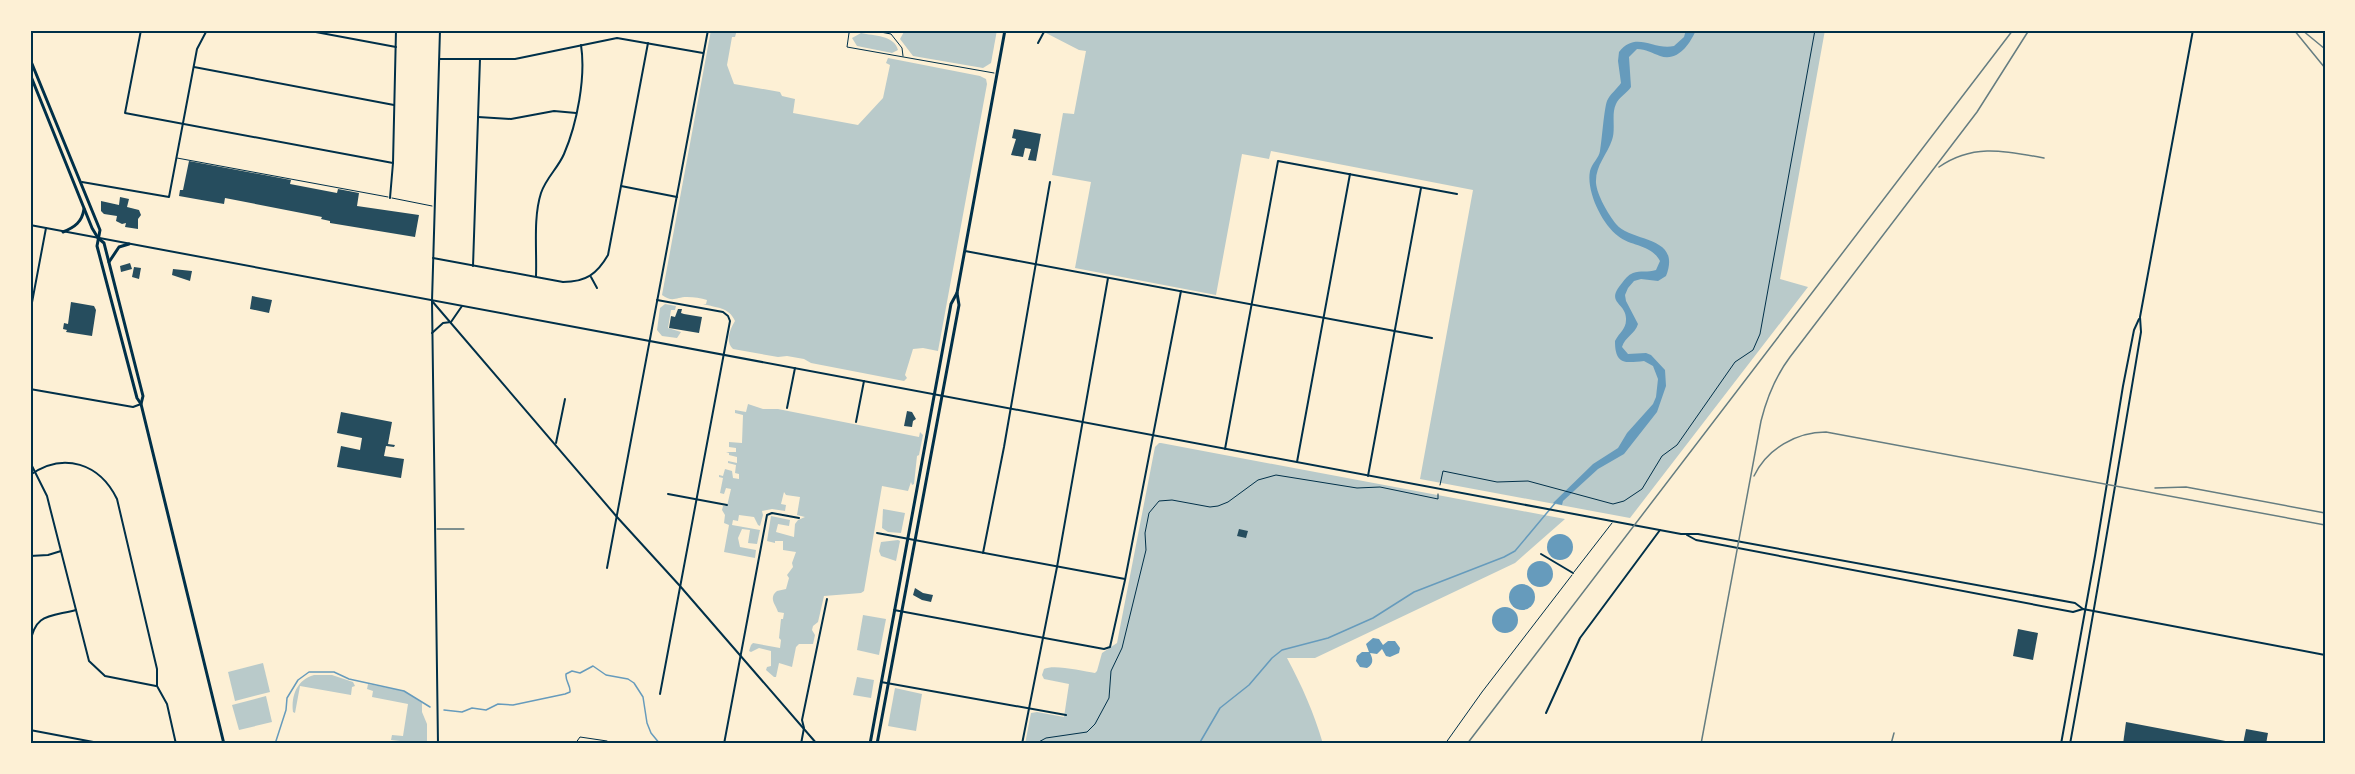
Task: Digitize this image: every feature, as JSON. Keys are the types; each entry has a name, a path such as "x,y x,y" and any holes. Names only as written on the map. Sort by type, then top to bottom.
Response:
{"main road":[{"path":"870,744 951,304 957,293 1005,30"},
{"path":"30,59 100,230 97,246 122,349 137,398 141,404 224,743"},
{"path":"30,75 98,238 104,243 143,396 141,404"},
{"path":"63,232 74,228 82,218 85,207"},
{"path":"109,262 119,248 129,244"},
{"path":"877,744 943,396 959,305 957,293"}],"street":[{"path":"141,30 125,113 393,164"},
{"path":"82,182 169,196 197,49 207,30"},
{"path":"305,30 396,47"},
{"path":"390,198 396,30"},
{"path":"438,744 432,301 440,30"},
{"path":"607,568 708,30"},
{"path":"1038,43 1045,30"},
{"path":"2070,744 2141,332 2140,317 2193,30"},
{"path":"440,58 515,59 617,38 704,53"},
{"path":"433,258 563,282 576,282 591,277 600,268 608,255 648,43"},
{"path":"536,276 540,197 544,185 563,156 576,113 583,68 581,45"},
{"path":"473,266 480,59"},
{"path":"193,67 394,105"},
{"path":"478,117 506,119 554,111 576,113"},
{"path":"1225,449 1278,161 1457,194"},
{"path":"1297,462 1350,174"},
{"path":"983,553 1011,409 1050,182"},
{"path":"621,186 677,197"},
{"path":"1368,476 1421,188"},
{"path":"30,225 1660,529 1687,535 1696,540 2073,612 2094,611 2325,655"},
{"path":"30,313 46,228"},
{"path":"965,251 1432,338"},
{"path":"591,277 597,288"},
{"path":"1022,744 1057,567 1108,278"},
{"path":"894,610 1104,649 1110,647 1180,291"},
{"path":"657,300 723,312 728,315 730,321 660,694"},
{"path":"432,301 617,517 817,744"},
{"path":"432,333 443,323 451,322 462,306"},
{"path":"2061,744 2123,386 2134,330 2140,317"},
{"path":"787,408 795,368"},
{"path":"856,422 864,381"},
{"path":"30,390 132,407 141,404"},
{"path":"556,444 565,399"},
{"path":"30,462 46,496 89,661 98,672 111,678 157,686"},
{"path":"30,475 47,467 69,463 84,466 99,474 112,489 117,499 157,669 157,686 167,704 176,744"},
{"path":"669,494 727,505"},
{"path":"724,744 769,513 799,518"},
{"path":"1546,712 1580,638 1660,529"},
{"path":"877,533 1125,579"},
{"path":"1687,535 1698,534 2075,603 2084,610"},
{"path":"30,556 48,555 61,551"},
{"path":"1541,554 1573,573"},
{"path":"801,744 804,728 802,720 827,599"},
{"path":"30,644 34,626 40,620 76,610"},
{"path":"881,682 1066,715"},
{"path":"30,730 104,744"},
{"path":"218,744 224,743"}],"lane":[{"path":"853,30 849,33 847,47 998,74"},
{"path":"870,30 891,34 902,48 903,57"},
{"path":"176,158 434,206"},
{"path":"1445,744 1614,521"},
{"path":"435,529 464,529"},
{"path":"574,744 580,737 607,741"}],"path":[{"path":"1441,482 1443,471 1497,482 1528,482 1613,504 1624,501 1642,489 1656,464 1662,456 1677,445 1736,362 1753,350 1760,334 1815,30"},
{"path":"1035,744 1046,738 1087,732 1095,724 1109,698 1111,671 1122,648 1146,550 1146,524 1152,507 1159,501 1172,500 1210,507 1218,506 1228,502 1258,480 1276,475 1357,489 1380,487 1438,498"}],"shaded area":[{"path":"711,30 737,30 735,37 732,37 727,65 734,84 780,92 782,96 795,99 793,113 858,125 883,98 890,65 886,63 888,58 986,79 987,84 938,351 913,349 905,375 907,378 904,381 811,363 804,359 733,349 729,339 735,321 729,313 703,304 706,304 705,299 687,297 672,299 662,295"},
{"path":"905,30 997,30 991,63 983,68 913,56 900,39"},
{"path":"1047,30 1825,30 1780,279 1808,287 1630,518 1420,479 1473,190 1271,151 1269,159 1242,154 1216,295 1075,268 1091,182 1052,175 1063,113 1074,114 1086,51 1079,50 1046,33"},
{"path":"861,33 888,39 896,45 898,50 892,53 857,46 852,38"},
{"path":"665,304 676,306 675,310 671,310 668,328 681,332 677,338 662,336 657,330 660,308"},
{"path":"748,404 763,409 778,409 919,437 920,432 923,435 917,456 914,484 912,485 911,482 908,491 882,486 864,591 824,596 818,622 812,630 815,635 813,644 799,644 796,647 792,667 779,663 776,677 766,670 771,666 771,651 759,648 749,651 753,643 780,648 781,619 784,613 778,612 773,596 777,591 786,589 789,578 787,575 793,567 796,552 783,550 783,541 775,541 775,543 767,541 771,516 790,520 789,526 778,524 776,532 794,537 795,524 805,517 797,515 800,497 786,495 784,492 781,504 786,505 785,511 772,509 762,511 760,526 754,517 739,515 738,521 733,520 732,525 760,530 757,544 748,543 750,530 742,529 738,538 740,547 756,550 755,558 724,552 729,525 724,523 725,515 722,510 723,506 727,506 731,489 726,488 724,494 720,493 723,478 719,475 723,476 725,469 732,471 733,478 739,479 739,474 735,473 736,465 728,463 728,461 737,463 737,457 726,452 736,452 736,448 729,447 729,442 742,443 743,415 735,413 735,410 746,412"},
{"path":"1159,443 1565,519 1515,563 1315,658 1287,658 1316,721 1323,744 1025,744 1031,713 1064,717 1069,684 1044,679 1042,675 1044,669 1061,668 1095,673 1102,653 1117,643 1155,447"},
{"path":"883,509 905,513 901,533 888,532 882,528"},
{"path":"900,541 896,561 881,556 879,551 881,542"},
{"path":"863,615 886,619 879,655 857,650"},
{"path":"263,663 270,692 235,701 228,672"},
{"path":"314,675 332,675 353,682 355,686 352,687 351,695 300,686 295,713 293,712 296,689 303,680"},
{"path":"857,677 874,680 871,698 853,695"},
{"path":"368,684 404,691 422,703 422,712 427,724 427,744 391,740 392,735 403,736 408,704 372,697 373,691 367,689"},
{"path":"895,688 922,694 916,731 888,726"},
{"path":"266,696 272,722 239,730 232,705"}],"water":[{"path":"1686,30 1696,30 1687,46 1678,54 1666,57 1637,49 1629,57 1631,87 1616,104 1612,140 1596,177 1601,199 1616,224 1623,230 1653,242 1667,253 1669,263 1666,276 1658,281 1641,279 1634,281 1628,288 1625,295 1626,301 1638,324 1622,347 1628,354 1651,355 1665,370 1666,386 1657,412 1624,454 1598,469 1563,501 1562,505 1553,503 1593,464 1618,448 1656,397 1658,379 1653,366 1644,361 1622,361 1617,355 1615,341 1624,328 1626,320 1615,295 1630,275 1636,272 1656,270 1660,261 1652,251 1623,240 1612,231 1597,207 1589,179 1592,165 1600,151 1607,101 1621,83 1619,52 1632,42 1674,46 1684,37"},
{"path":"1560,534 1569,538 1573,547 1569,556 1560,560 1551,556 1547,547 1551,538"},
{"path":"1540,561 1549,565 1553,574 1549,583 1540,587 1531,583 1527,574 1531,565"},
{"path":"1522,584 1531,588 1535,597 1531,606 1522,610 1513,606 1509,597 1513,588"},
{"path":"1505,607 1514,611 1518,620 1514,629 1505,633 1496,629 1492,620 1496,611"},
{"path":"1373,638 1379,639 1383,645 1388,641 1395,641 1400,648 1399,653 1390,657 1386,656 1382,649 1377,654 1370,653 1371,665 1367,668 1360,667 1356,661 1357,656 1362,652 1369,652 1366,644"}],"building":[{"path":"1014,129 1041,134 1036,161 1028,160 1031,149 1025,148 1023,157 1011,155 1016,139 1012,138"},
{"path":"189,161 291,180 290,184 337,193 338,189 359,193 357,206 419,215 415,237 330,223 330,221 321,219 322,217 225,198 224,204 179,196 180,190 183,190"},
{"path":"120,197 129,199 127,207 139,210 141,215 138,219 138,229 125,227 126,223 116,221 117,216 104,214 101,211 101,201 119,205"},
{"path":"130,263 132,269 121,272 120,266"},
{"path":"134,267 141,268 139,279 132,277"},
{"path":"173,269 192,271 190,281 172,275"},
{"path":"252,296 272,300 269,313 250,309"},
{"path":"71,302 94,306 96,310 92,336 66,332 67,330 63,329 64,323 68,324"},
{"path":"678,309 682,309 681,313 684,314 702,317 699,333 669,328 671,316 675,317"},
{"path":"907,411 912,412 916,419 912,427 904,426"},
{"path":"341,412 392,422 388,444 395,445 394,447 386,446 384,456 404,459 401,478 337,467 341,446 360,450 362,438 337,433"},
{"path":"1239,529 1248,531 1246,538 1237,536"},
{"path":"915,588 933,595 931,602 913,595"},
{"path":"2018,629 2038,633 2033,660 2013,656"},
{"path":"2126,722 2236,743 2236,744 2123,744"},
{"path":"2246,729 2268,733 2266,744 2243,744"}],"waterway":[{"path":"1199,744 1220,708 1249,685 1282,650 1328,638 1373,618 1414,592 1504,557 1515,551 1556,502"},
{"path":"444,710 462,712 472,708 486,710 498,704 513,705 565,694 570,692 566,674 572,671 580,673 593,666 606,675 628,679 634,683 643,697 651,733 660,744"},
{"path":"275,744 286,710 287,698 298,680 309,672 334,672 349,679 404,691 430,707"}],"railway":[{"path":"1467,744 2013,30"},
{"path":"1701,744 1761,421 1772,388 1790,357 1977,112 2029,30"},
{"path":"2294,30 2325,68"},
{"path":"2302,30 2325,49"},
{"path":"2321,30 2325,33"},
{"path":"1939,167 1964,154 1977,152 2003,151 2044,158"},
{"path":"1754,476 1767,458 1784,444 1804,435 1826,432 2325,525"},
{"path":"2155,488 2186,487 2325,513"},
{"path":"1891,744 1894,733"}]}
